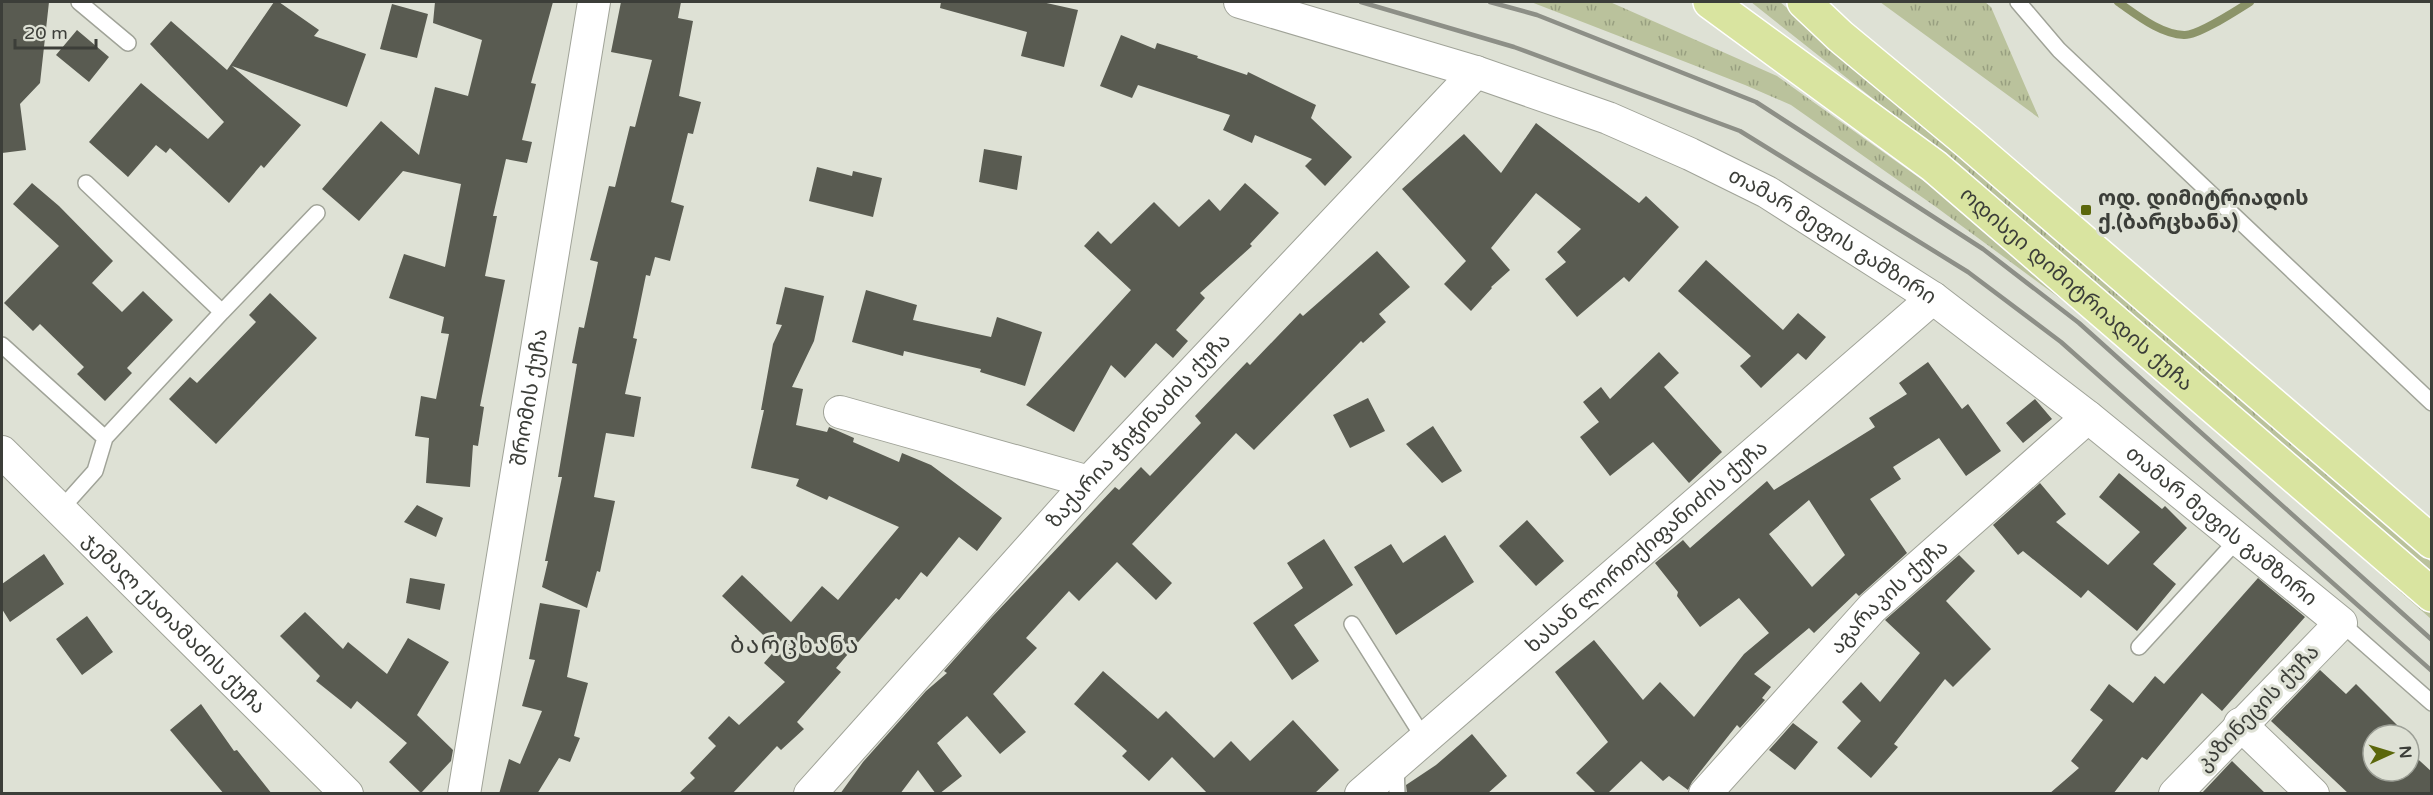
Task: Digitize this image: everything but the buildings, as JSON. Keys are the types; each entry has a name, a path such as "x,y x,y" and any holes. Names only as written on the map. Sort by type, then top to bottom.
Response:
{"main road":[{"name":"ოდისეი დიმიტრიადის ქუჩა","path":"1710,2 1934,166 2432,595"},
{"name":"ოდისეი დიმიტრიადის ქუჩა","path":"1804,2 1840,36 1968,142 2432,542"}],"street":[{"name":"შრომის ქუჩა","path":"464,794 594,2"},
{"name":"თამარ მეფის გამზირი","path":"1240,2 1476,72 1608,118 1690,154 1767,192 1933,298 2088,417 2341,623"},
{"name":"ზაქარია ჭიჭინაძის ქუჩა","path":"810,794 1089,482 1476,72"},
{"name":"ხასან ლორთქიფანიძის ქუჩა","path":"1361,794 1933,298"},
{"path":"840,412 1089,482"},
{"name":"აგარაკის ქუჩა","path":"1705,794 1872,608 2088,417"},
{"name":"ჯემალ ქათამაძის ქუჩა","path":"2,452 347,794"},
{"name":"კაზინეცის ქუჩა","path":"2175,794 2240,724 2341,623"},
{"path":"2240,724 2313,794"}],"lane":[{"path":"79,2 128,43"},
{"path":"2018,2 2060,50 2432,403"},
{"path":"86,183 222,312"},
{"path":"61,509 94,471 105,438 317,213"},
{"path":"2,345 105,438"},
{"path":"2139,647 2239,538"},
{"path":"2341,623 2432,703"},
{"path":"1352,624 1425,740"},
{"path":"1396,763 1397,794"}],"green space":[{"path":"1531,2 1610,2 1777,76 1960,207 2431,607 2431,619 2107,333 1936,207 1791,105"},
{"path":"1751,2 1780,2 2431,562 2431,575 1934,147"},
{"path":"1880,2 1985,2 1991,7 2039,118"}],"waterway":[{"path":"2118,2 2158,28 2184,35 2208,27 2250,2"}],"railway":[{"path":"1361,2 1514,47 1740,131 1968,272 2061,342 2432,671"},
{"path":"1490,2 1537,15 1756,102 1983,249 2079,323 2432,640"}],"place":[{"name":"ოდ. დიმიტრიადის ქ.(ბარცხანა)","path":"2086,210"}],"district":[{"name":"ბარცხანა","path":"795,645"}]}
